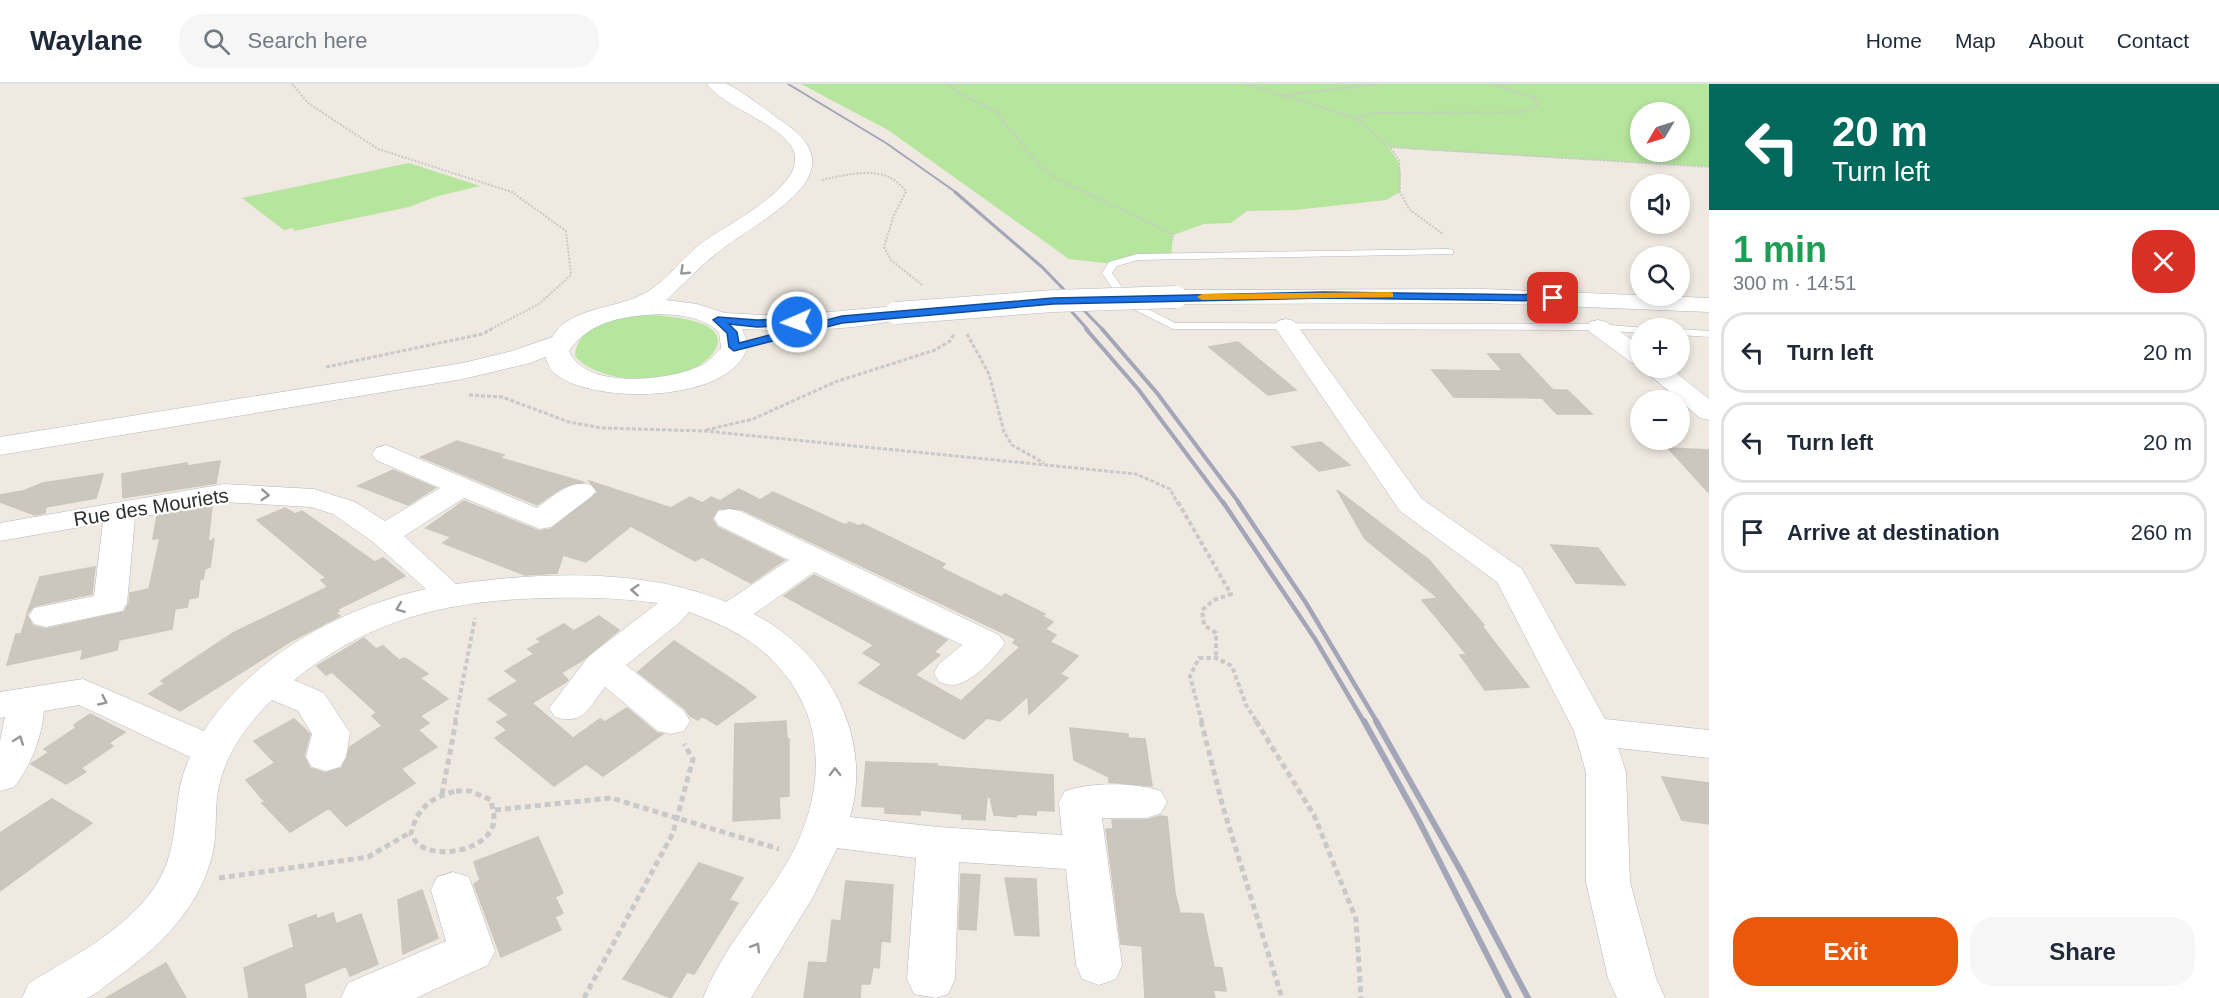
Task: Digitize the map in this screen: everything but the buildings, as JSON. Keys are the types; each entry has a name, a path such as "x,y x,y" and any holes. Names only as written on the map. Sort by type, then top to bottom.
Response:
{"main road":[{"path":"715,84 790,135 804,156 802,174 779,201 709,248 658,295 627,310 588,321 571,330 561,342 558,358 571,373 587,381 616,387 666,385 697,377 715,369 728,358 734,347 732,332 711,317 698,300 703,284 721,252 800,196 814,176 818,164 814,147 802,130 724,84"},
{"path":"627,310 671,308 757,324 842,320 1053,301 1176,297 1473,296 1709,305"},
{"path":"734,347 842,320"},
{"path":"0,446 428,378 513,359 561,342"},
{"path":"428,378 513,371 571,373"}],"street":[{"path":"1286,326 1411,505 1510,576 1593,731 1606,772 1608,882 1632,978 1641,998"},
{"path":"1599,327 1630,350"},
{"path":"1667,378 1709,412"},
{"path":"386,454 540,520 581,491"},
{"path":"384,535 462,487"},
{"name":"Rue des Mouriets","path":"0,532 224,493 314,498 344,508 384,535 440,584 463,594"},
{"path":"46,615 110,603 120,511"},
{"path":"729,518 987,643 952,673"},
{"path":"728,616 813,558"},
{"path":"46,998 127,945 158,913 182,883 191,857 200,782 212,751 236,716 268,684 297,660 336,636 415,603 463,594 598,588 683,597 767,636 795,661 824,708 833,737 836,790 817,844 727,998"},
{"path":"568,708 602,665 666,616 683,597"},
{"path":"602,665 671,721"},
{"path":"268,684 311,702 331,733 326,757"},
{"path":"0,776 9,766 24,727 13,703 83,692 212,751"},
{"path":"1593,731 1709,744"},
{"path":"1099,965 1079,802 1147,802"},
{"path":"817,844 938,844 1084,853"},
{"path":"931,979 938,844"},
{"path":"365,998 472,951 453,890"}],"lane":[{"path":"1449,252 1137,257 1113,264 1107,273 1127,302 1173,326 1599,327 1630,329"},
{"path":"1690,333 1709,334"}],"path":[{"path":"292,84 308,103 378,149 512,192 566,231 571,275 539,304 482,334 323,368"},
{"path":"948,84 955,92 994,110 1012,130 1025,152 1055,178 1090,196 1157,224 1173,235 1171,256"},
{"path":"1246,84 1356,118 1390,147 1399,160 1400,192 1409,209 1449,239 1449,252"},
{"path":"1284,95 1378,84"},
{"path":"1356,118 1376,113 1512,113 1533,110 1537,105 1534,98 1492,84"},
{"path":"1390,147 1709,167"},
{"path":"835,178 876,174 893,177 902,183"},
{"path":"705,431 753,419 835,382 934,350 950,341 954,333"},
{"path":"462,395 502,397 569,422 602,428 705,431 1136,474 1151,478 1170,489 1231,594 1214,600 1202,610 1204,625 1216,633 1216,658"},
{"path":"442,794 463,594"},
{"path":"1282,998 1223,807 1190,676 1200,658 1216,658 1232,666 1246,705 1314,815 1356,919 1361,998"},
{"path":"584,998 673,833 693,759 671,721"},
{"path":"463,790 482,794 491,800 495,810 491,829 482,839 458,852 431,853 421,848 414,841 411,832 413,821 419,811 442,794 463,790"},
{"path":"495,810 611,798 677,819 817,844"},
{"path":"182,883 368,857 411,832"}],"green space":[{"path":"801,84 1709,84 1709,167 1407,149 1390,147 1386,143 1398,161 1401,175 1400,192 1386,200 1295,210 1247,211 1231,223 1204,224 1173,235 1171,256 1137,257 1113,264 1069,259 888,130"},
{"path":"409,163 480,186 438,196 409,207 294,231 293,228 284,230 242,198"},
{"path":"644,315 680,318 707,326 715,333 718,342 713,353 701,364 684,372 644,379 623,378 604,373 587,366 575,356 577,345 591,329 611,321"}],"railway":[{"path":"788,84 886,143 957,193"},
{"path":"955,192 1042,267 1103,330"},
{"path":"1072,312 1088,330"},
{"path":"1086,329 1138,389 1224,504"},
{"path":"1102,329 1157,393 1240,504"},
{"path":"1223,502 1315,639 1364,722"},
{"path":"1238,502 1306,603 1377,722"},
{"path":"1364,721 1417,817 1509,998"},
{"path":"1376,721 1462,873 1528,998"}],"slow traffic":[{"path":"1202,297 1390,295"}],"route":[{"path":"797,322 757,324 718,320 732,332 735,340 734,347 842,320 929,310 1053,301 1324,295 1553,298"}]}
